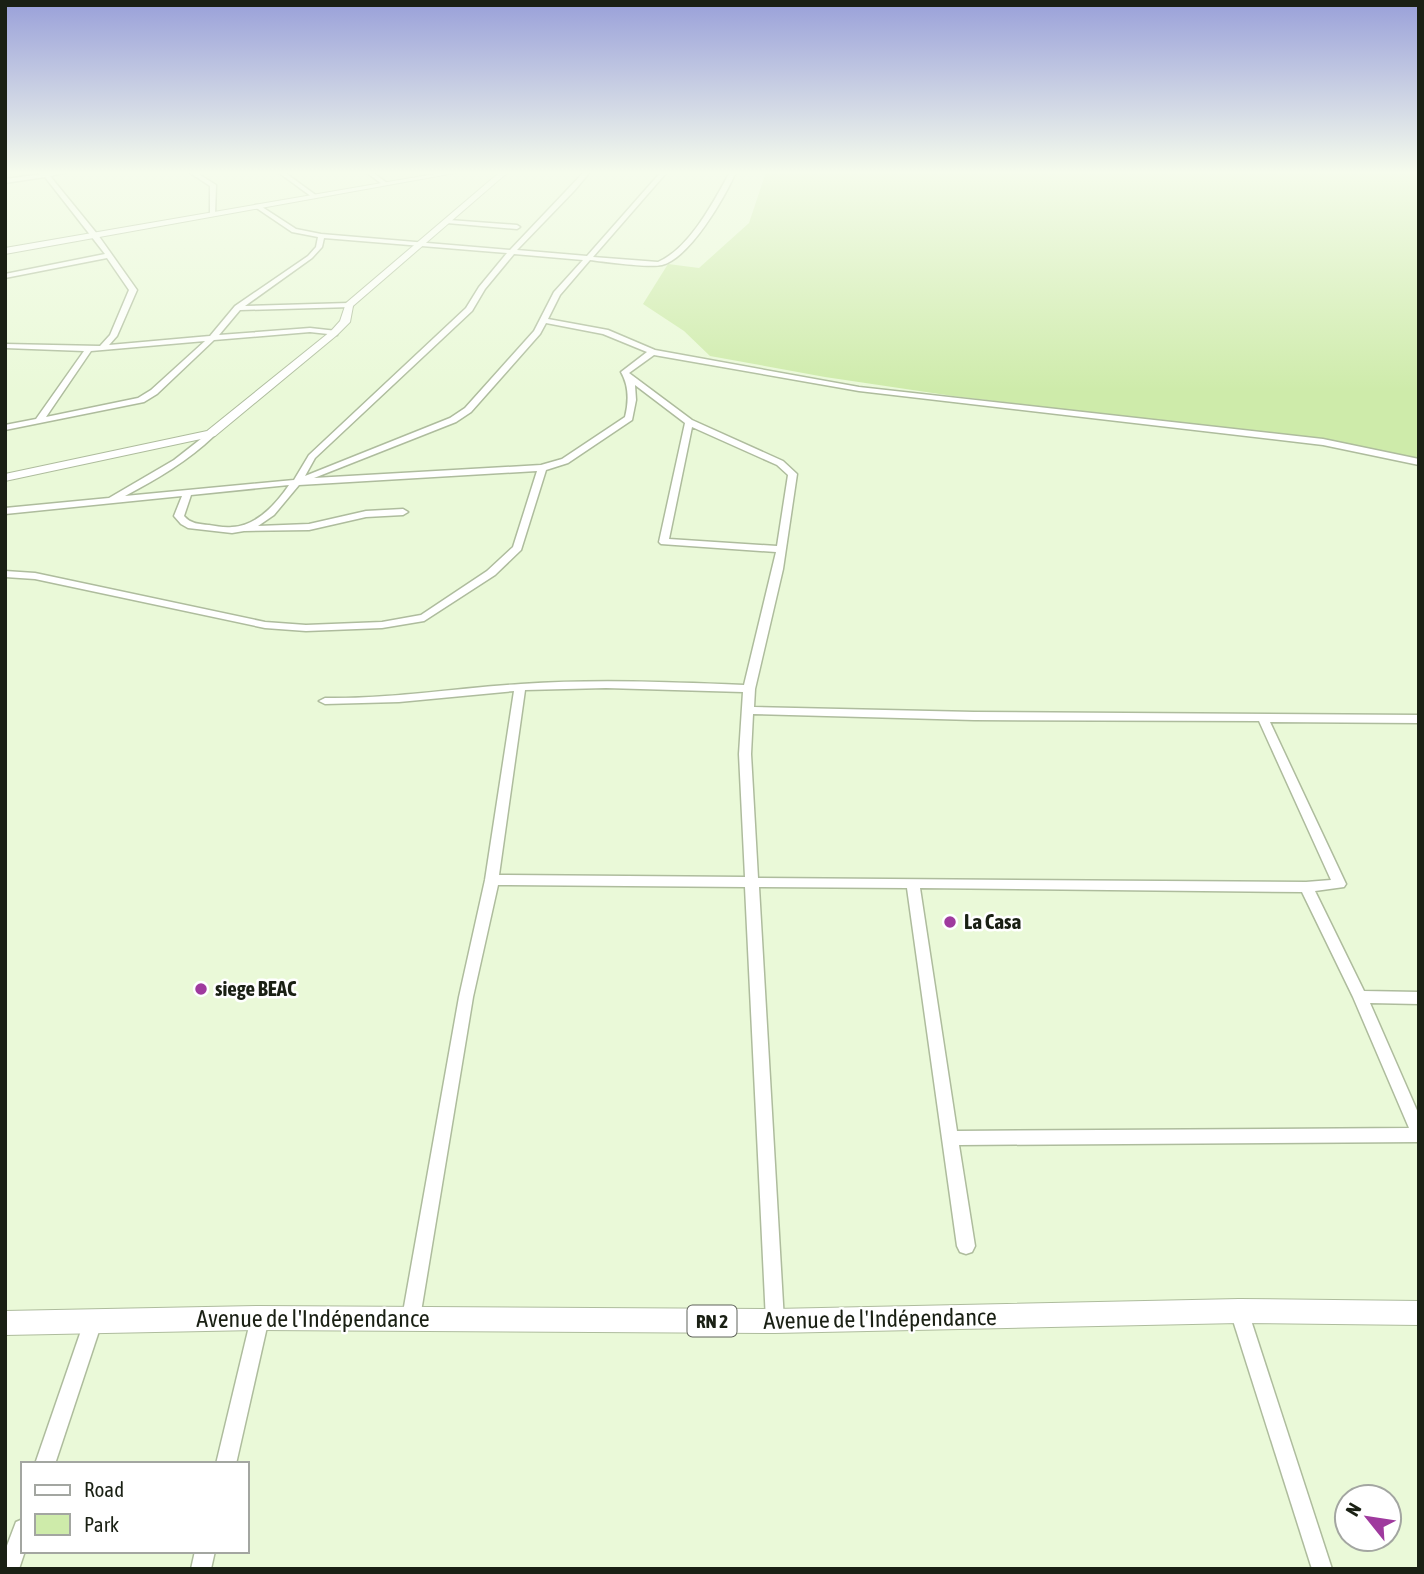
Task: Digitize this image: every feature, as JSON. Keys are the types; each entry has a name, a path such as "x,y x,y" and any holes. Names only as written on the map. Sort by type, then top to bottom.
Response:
{"main road":[{"name":"Avenue de l'Indépendance","path":"5,1323 260,1318 775,1321 1239,1311 1419,1313"}],"street":[{"path":"5,251 39,245"},
{"path":"102,348 113,336 133,290 103,245"},
{"path":"5,428 141,400 210,340 238,308 310,257 319,245"},
{"path":"108,501 169,469 194,452 211,433 334,333 345,322 349,305 420,245"},
{"path":"427,245 659,264 671,260 683,245"},
{"path":"236,530 254,524 268,515 296,482 312,457 330,438 469,309 486,279 516,245"},
{"path":"296,482 461,416 537,332 557,294 598,245"},
{"path":"5,276 110,255"},
{"path":"238,308 271,310 296,306 349,305"},
{"path":"543,320 605,332 653,352 859,389 1323,442 1419,462"},
{"path":"5,346 89,349 210,340 273,332 310,330 334,333"},
{"path":"39,421 89,349"},
{"path":"653,352 625,372 630,378 689,422 780,463 793,474 781,549 749,689 744,754 775,1321"},
{"path":"5,511 296,482 542,467 565,461 629,418 632,407 630,378"},
{"path":"689,422 664,542 781,549"},
{"path":"5,478 211,433"},
{"path":"5,574 34,576 265,625 306,628 382,625 424,618 491,573 518,548 542,467"},
{"path":"188,492 179,516 182,522 198,528 236,530 309,527 366,514 403,512"},
{"path":"325,701 364,703 520,687 621,684 749,689"},
{"path":"411,1318 466,997 492,880 520,687"},
{"path":"749,710 961,716 1419,719"},
{"path":"492,880 1306,887 1339,884 1263,718"},
{"path":"913,885 966,1246"},
{"path":"950,1138 1419,1134 1360,997 1306,887"},
{"path":"1360,997 1419,998"},
{"path":"1239,1311 1322,1569"},
{"path":"226,1462 260,1318"},
{"path":"46,1462 93,1322"},
{"path":"9,1569 21,1535"}],"green space":[{"path":"724,245 1419,245 1419,459 1304,438 953,396 710,356 684,331 643,304 668,264 699,268"}],"place":[{"name":"La Casa","path":"950,922"},
{"name":"siege BEAC","path":"201,989"}]}
